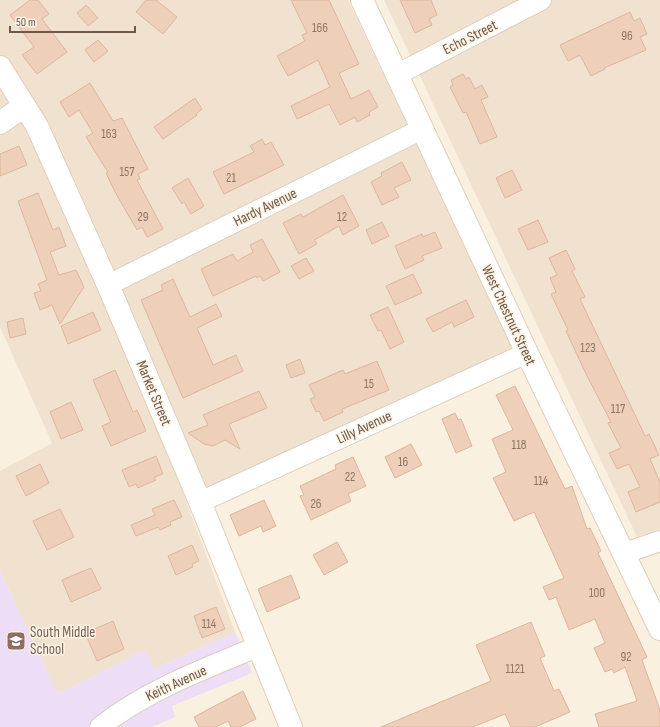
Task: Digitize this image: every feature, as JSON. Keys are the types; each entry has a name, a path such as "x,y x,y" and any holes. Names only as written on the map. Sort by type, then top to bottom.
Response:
{"main road":[{"name":"West Chestnut Street","path":"362,0 398,74 422,129 527,353 625,553 660,629"},
{"name":"Market Street","path":"0,67 37,126 108,285 200,502 257,647 291,727"},
{"path":"0,123 24,106"}],"street":[{"name":"Echo Street","path":"398,74 541,0"},
{"name":"Hardy Avenue","path":"108,285 422,129"},
{"name":"Lilly Avenue","path":"200,502 527,353"},
{"path":"625,553 660,541"},
{"name":"Keith Avenue","path":"100,727 120,711 168,684 257,647"}],"shaded area":[{"path":"0,0 348,0 514,348 185,498 235,632 154,669 146,649 58,694 0,571 0,471 52,443 0,327"},
{"path":"384,0 660,0 660,529 637,537"},
{"name":"South Middle School","path":"0,571 58,694 146,649 154,669 235,632 252,673 172,706 175,717 152,727 0,727"}],"building":[{"path":"30,0 38,0 49,14 42,19 67,52 37,74 22,55 34,47 10,15"},
{"path":"146,0 156,0 177,17 163,34 136,12"},
{"path":"291,0 329,0 359,64 339,73 351,99 369,90 378,107 369,112 370,115 357,122 355,117 340,125 329,104 297,119 291,106 330,87 318,60 288,76 277,56 305,41 302,35 307,33"},
{"path":"400,0 431,0 437,15 429,19 432,25 415,33"},
{"path":"86,5 98,18 88,26 77,13"},
{"path":"630,12 634,21 640,18 647,34 640,37 646,50 604,68 605,69 591,76 580,55 568,61 560,45"},
{"path":"98,40 108,51 94,62 85,50"},
{"path":"463,74 466,79 469,77 475,89 482,85 488,97 481,100 497,137 480,144 466,112 463,113 450,87 453,85 451,80"},
{"path":"90,83 113,121 122,118 148,169 138,174 140,179 137,180 163,229 147,237 142,227 137,230 115,192 106,173 108,172 86,137 93,133 79,110 69,117 60,102"},
{"path":"195,98 202,109 196,114 197,115 163,139 154,127"},
{"path":"262,139 265,145 271,142 284,165 224,194 213,172 254,152 250,146"},
{"path":"19,146 27,165 0,176 0,154"},
{"path":"402,162 411,180 394,188 399,197 382,205 371,182 382,176 381,173"},
{"path":"512,170 522,190 505,198 496,178"},
{"path":"188,178 204,206 191,214 184,202 182,204 172,188"},
{"path":"38,193 53,230 59,227 66,246 50,252 59,275 76,270 84,287 60,324 52,305 40,310 34,293 41,291 38,284 47,280 18,201"},
{"path":"343,195 359,226 343,235 339,226 314,240 317,244 299,254 283,223 301,214 303,217"},
{"path":"538,220 548,242 528,250 518,229"},
{"path":"382,222 389,236 372,244 366,230"},
{"path":"435,232 442,248 422,256 424,260 405,269 395,246 422,234 423,237"},
{"path":"262,239 280,272 263,281 260,276 257,278 256,276 213,296 201,269 233,254 237,261 253,252 250,245"},
{"path":"566,250 575,269 572,271 585,297 580,299 645,436 649,434 659,455 650,459 660,482 660,502 636,512 628,492 640,487 629,464 617,469 609,453 621,448 608,423 611,422 566,331 568,330 551,294 556,292 550,278 557,275 549,258"},
{"path":"306,258 314,271 299,279 291,266"},
{"path":"413,274 422,293 395,305 386,286"},
{"path":"173,279 190,317 216,304 222,316 197,328 213,365 236,355 243,371 183,398 141,300 163,290 161,285"},
{"path":"466,300 474,317 454,327 452,322 433,332 426,319"},
{"path":"388,307 404,342 390,349 381,330 378,331 370,315"},
{"path":"93,312 101,330 68,344 61,326"},
{"path":"23,318 26,334 10,338 7,322"},
{"path":"300,359 305,373 291,378 286,365"},
{"path":"377,361 389,390 342,409 343,412 324,421 319,411 316,412 310,399 315,397 309,385 343,370 345,374"},
{"path":"115,370 133,412 137,410 146,431 111,446 102,426 111,422 93,380"},
{"path":"515,386 565,489 572,486 587,529 590,528 601,551 598,553 647,657 642,660 660,710 660,727 599,727 595,714 637,701 625,667 614,673 612,669 605,672 594,648 605,643 595,619 569,630 556,597 549,600 543,587 564,578 534,512 514,521 493,478 506,472 492,439 513,430 496,395"},
{"path":"259,391 267,408 229,424 240,449 225,440 213,446 204,444 188,433 208,425 203,415"},
{"path":"71,402 83,430 61,439 50,412"},
{"path":"455,413 458,420 461,419 472,446 456,453 442,419"},
{"path":"411,444 422,465 395,478 385,457"},
{"path":"156,456 163,474 154,477 156,480 138,488 136,484 129,487 122,470"},
{"path":"353,457 366,486 348,494 351,501 311,520 300,496 304,495 300,486 336,469 335,465"},
{"path":"40,464 49,483 26,496 16,476"},
{"path":"174,500 182,517 170,522 171,525 160,530 158,527 136,536 131,525 155,515 152,509"},
{"path":"264,500 276,526 263,532 261,526 239,536 230,515"},
{"path":"60,509 74,537 47,550 33,521"},
{"path":"337,542 348,562 324,575 313,555"},
{"path":"192,545 199,561 192,564 193,567 176,575 168,556"},
{"path":"91,568 101,589 71,602 62,580"},
{"path":"291,575 300,598 267,612 258,589"},
{"path":"216,607 225,629 202,638 194,616"},
{"path":"113,621 124,649 97,661 85,633"},
{"path":"531,622 545,656 540,658 554,691 559,689 570,712 535,727 511,727 505,714 473,727 381,727 491,681 476,645"},
{"path":"243,691 256,719 240,727 231,727 228,721 216,727 199,727 194,717"}],"place":[{"name":"South Middle School","path":"16,641"}]}
